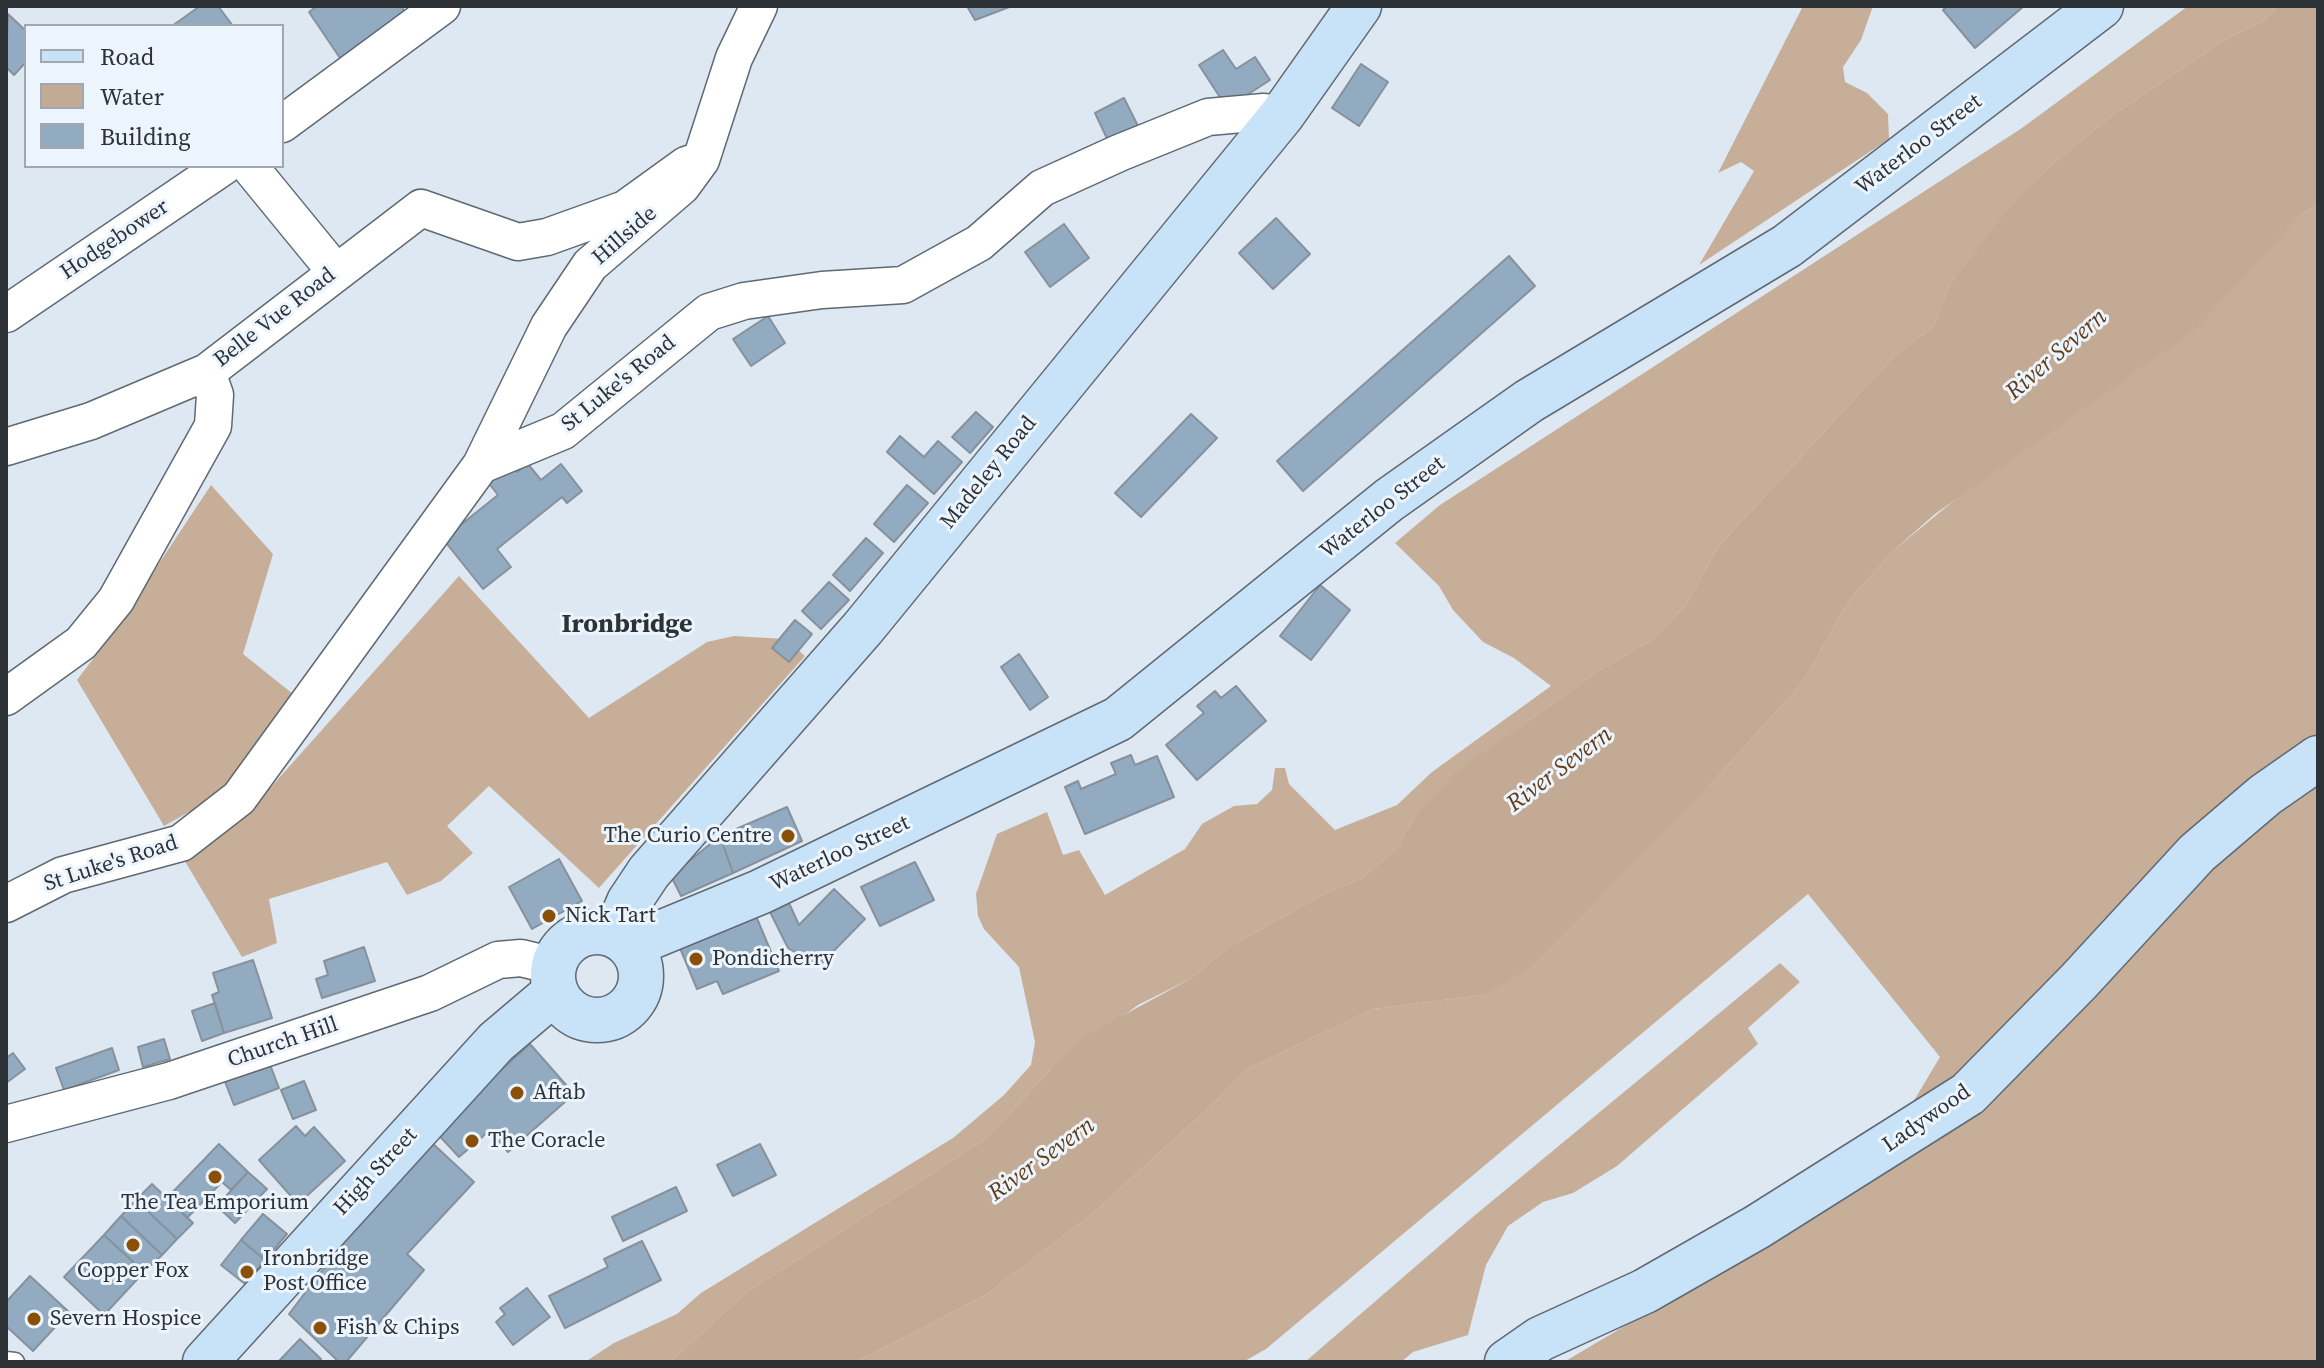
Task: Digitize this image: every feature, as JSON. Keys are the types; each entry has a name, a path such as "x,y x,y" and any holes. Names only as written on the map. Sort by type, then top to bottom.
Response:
{"main road":[{"name":"Madeley Road","path":"622,941 629,902 649,872 863,628 1282,115 1359,6"},
{"name":"Waterloo Street","path":"622,941 760,892 1118,719 1389,500 1529,401 1787,246 2101,6"},
{"name":"Ladywood","path":"1507,1362 1540,1339 1645,1291 1757,1227 1968,1094 2079,981 2197,853 2265,795 2318,758"},
{"path":"589,932 622,941 641,971 635,999 626,1009 614,1017 586,1019 562,1004 555,979 558,954 577,936 589,932"},
{"name":"High Street","path":"205,1362 555,979"}],"street":[{"path":"284,123 442,6"},
{"name":"Hillside","path":"481,465 549,326 590,265 682,186 701,160 734,58 759,6"},
{"name":"St Luke's Road","path":"6,904 63,875 181,843 239,798 481,465 563,431 709,312 744,301 822,290 903,285 979,243 1042,188 1119,153 1208,117 1264,112 1282,115"},
{"name":"Belle Vue Road","path":"6,697 81,643 116,600 213,426 215,395 207,372 335,271 421,208 518,242 547,237 625,209 686,165 701,160"},
{"name":"Hodgebower","path":"6,314 221,168"},
{"path":"251,168 335,271"},
{"path":"6,447 91,421 207,372"},
{"name":"Church Hill","path":"6,1124 169,1081 430,993 498,960 521,958 555,979"}],"lane":[{"path":"6,1361 15,1362"}],"shaded area":[{"path":"1803,6 1873,6 1861,40 1843,67 1845,82 1867,93 1888,114 1889,139 1699,265 1754,171 1741,162 1718,173"},
{"path":"2188,6 2278,6 2263,21 2228,38 2109,118 2050,166 2004,215 1950,284 1933,327 1894,356 1718,547 1686,605 1653,639 1597,672 1517,729 1415,817 1396,849 1362,878 1324,894 1229,947 1190,979 1138,1005 1051,1069 987,1138 747,1292 670,1362 585,1362 614,1343 677,1314 701,1293 953,1138 1004,1095 1031,1065 1035,1042 1019,967 984,929 978,916 976,894 997,834 1047,812 1063,855 1079,850 1105,895 1185,849 1202,824 1234,806 1257,804 1272,790 1275,768 1285,768 1289,784 1335,830 1397,805 1432,772 1551,686 1514,658 1483,642 1453,610 1439,586 1395,543 1440,505 2022,128"},
{"path":"2318,205 2318,1362 1564,1362 1864,1184 1940,1057 1808,894 1266,1349 1243,1362 856,1362 984,1296 1091,1215 1219,1098 1245,1070 1373,1009 1483,995 1710,785 1803,682 1849,600 1894,550 2300,215"},
{"path":"211,485 273,554 243,654 298,698 228,790 164,826 77,680 115,630"},
{"path":"459,576 589,718 707,642 734,636 785,639 805,656 599,888 489,786 447,826 473,853 441,881 407,895 387,862 269,899 277,943 242,957 183,858 247,814"},
{"path":"1780,963 1800,982 1748,1028 1758,1044 1617,1166 1573,1193 1543,1202 1508,1226 1486,1265 1468,1335 1413,1352 1401,1362 1305,1362 1474,1216"}],"water":[{"name":"River Severn","path":"2278,6 2318,6 2318,205 2300,215 2197,328 1935,514 1894,550 1849,600 1803,682 1710,785 1528,969 1483,995 1373,1009 1245,1070 1219,1098 1091,1215 984,1296 856,1362 670,1362 747,1292 987,1138 1051,1069 1089,1034 1190,979 1229,947 1324,894 1362,878 1396,849 1415,817 1455,773 1597,672 1653,639 1686,605 1718,547 1894,356 1933,327 1950,284 2004,214 2050,166 2109,118 2228,38 2263,21"}],"building":[{"path":"200,6 218,6 232,24 175,24"},
{"path":"317,6 401,6 408,16 342,61 309,12"},
{"path":"967,6 1012,6 975,20"},
{"path":"1947,6 2024,6 1975,48 1943,10"},
{"path":"8,14 24,29 24,64 14,75 6,67"},
{"path":"1223,50 1236,69 1255,57 1270,80 1227,108 1199,65"},
{"path":"1361,64 1388,82 1359,126 1332,108"},
{"path":"1124,98 1141,132 1111,147 1095,113"},
{"path":"1276,218 1310,254 1273,289 1239,253"},
{"path":"1064,224 1089,258 1050,287 1025,252"},
{"path":"1509,256 1535,286 1303,491 1277,461"},
{"path":"768,316 785,343 751,366 733,339"},
{"path":"976,412 993,427 970,453 952,437"},
{"path":"1191,414 1217,438 1141,517 1115,493"},
{"path":"900,436 924,457 938,441 962,462 934,494 887,452"},
{"path":"509,462 517,472 528,464 541,480 561,464 582,491 567,503 562,497 497,549 511,567 483,589 443,539 498,495 487,481"},
{"path":"907,485 928,503 894,542 874,524"},
{"path":"866,538 883,553 850,591 833,575"},
{"path":"829,582 849,600 821,629 802,611"},
{"path":"1320,585 1350,610 1311,660 1280,636"},
{"path":"795,620 812,634 789,662 772,648"},
{"path":"1019,654 1048,697 1030,710 1001,667"},
{"path":"1236,686 1266,721 1197,780 1166,745 1204,713 1197,706 1215,691 1221,698"},
{"path":"1131,755 1135,765 1157,756 1174,797 1085,834 1065,787 1078,781 1081,789 1116,774 1111,763"},
{"path":"787,807 802,841 733,873 720,836"},
{"path":"720,836 733,873 681,896 671,876"},
{"path":"559,859 582,901 532,929 509,887"},
{"path":"915,862 934,900 880,926 861,887"},
{"path":"834,889 865,919 819,966 788,948 770,912 789,903 799,925"},
{"path":"756,916 779,971 723,994 717,981 697,989 680,948"},
{"path":"364,947 375,981 322,998 316,979 328,975 324,961"},
{"path":"253,960 272,1018 224,1033 212,995 219,992 213,973"},
{"path":"215,1003 224,1033 202,1041 192,1011"},
{"path":"164,1039 170,1059 143,1067 138,1047"},
{"path":"530,1044 574,1094 508,1152 489,1131 459,1157 434,1130"},
{"path":"112,1048 119,1070 64,1090 56,1068"},
{"path":"13,1053 25,1069 6,1083 6,1058"},
{"path":"269,1062 279,1088 234,1105 224,1079"},
{"path":"304,1081 316,1110 293,1119 281,1090"},
{"path":"296,1126 305,1136 314,1127 345,1161 298,1204 259,1160"},
{"path":"430,1141 474,1182 407,1254 424,1270 346,1362 339,1362 289,1314 330,1260 331,1241"},
{"name":"The Tea Emporium","path":"219,1144 248,1172 231,1190 222,1182 187,1218 167,1198"},
{"path":"760,1144 776,1175 733,1196 717,1165"},
{"path":"248,1172 267,1189 235,1223 217,1206"},
{"path":"152,1184 193,1223 177,1239 136,1200"},
{"path":"676,1187 687,1211 623,1241 612,1217"},
{"path":"136,1200 177,1239 162,1255 121,1216"},
{"path":"263,1214 287,1234 265,1260 241,1240"},
{"name":"Copper Fox","path":"121,1216 162,1255 144,1272 104,1235"},
{"path":"104,1235 144,1272 104,1315 64,1277"},
{"path":"241,1240 265,1260 245,1284 221,1265"},
{"path":"642,1241 661,1280 565,1328 549,1296 608,1267 604,1259"},
{"name":"Severn Hospice","path":"30,1276 69,1312 33,1351 6,1326 6,1302"},
{"path":"527,1288 550,1317 513,1345 496,1322 505,1314 500,1308"},
{"path":"300,1339 321,1359 318,1362 278,1362"}],"place":[{"name":"The Curio Centre","path":"788,836"},
{"name":"Nick Tart","path":"549,916"},
{"name":"Pondicherry","path":"696,959"},
{"name":"Aftab","path":"517,1093"},
{"name":"The Coracle","path":"472,1141"},
{"name":"The Tea Emporium","path":"215,1177"},
{"name":"Copper Fox","path":"133,1245"},
{"name":"Ironbridge Post Office","path":"247,1272"},
{"name":"Severn Hospice","path":"34,1319"},
{"name":"Fish & Chips","path":"320,1328"}],"district":[{"name":"Ironbridge","path":"627,625"}]}
